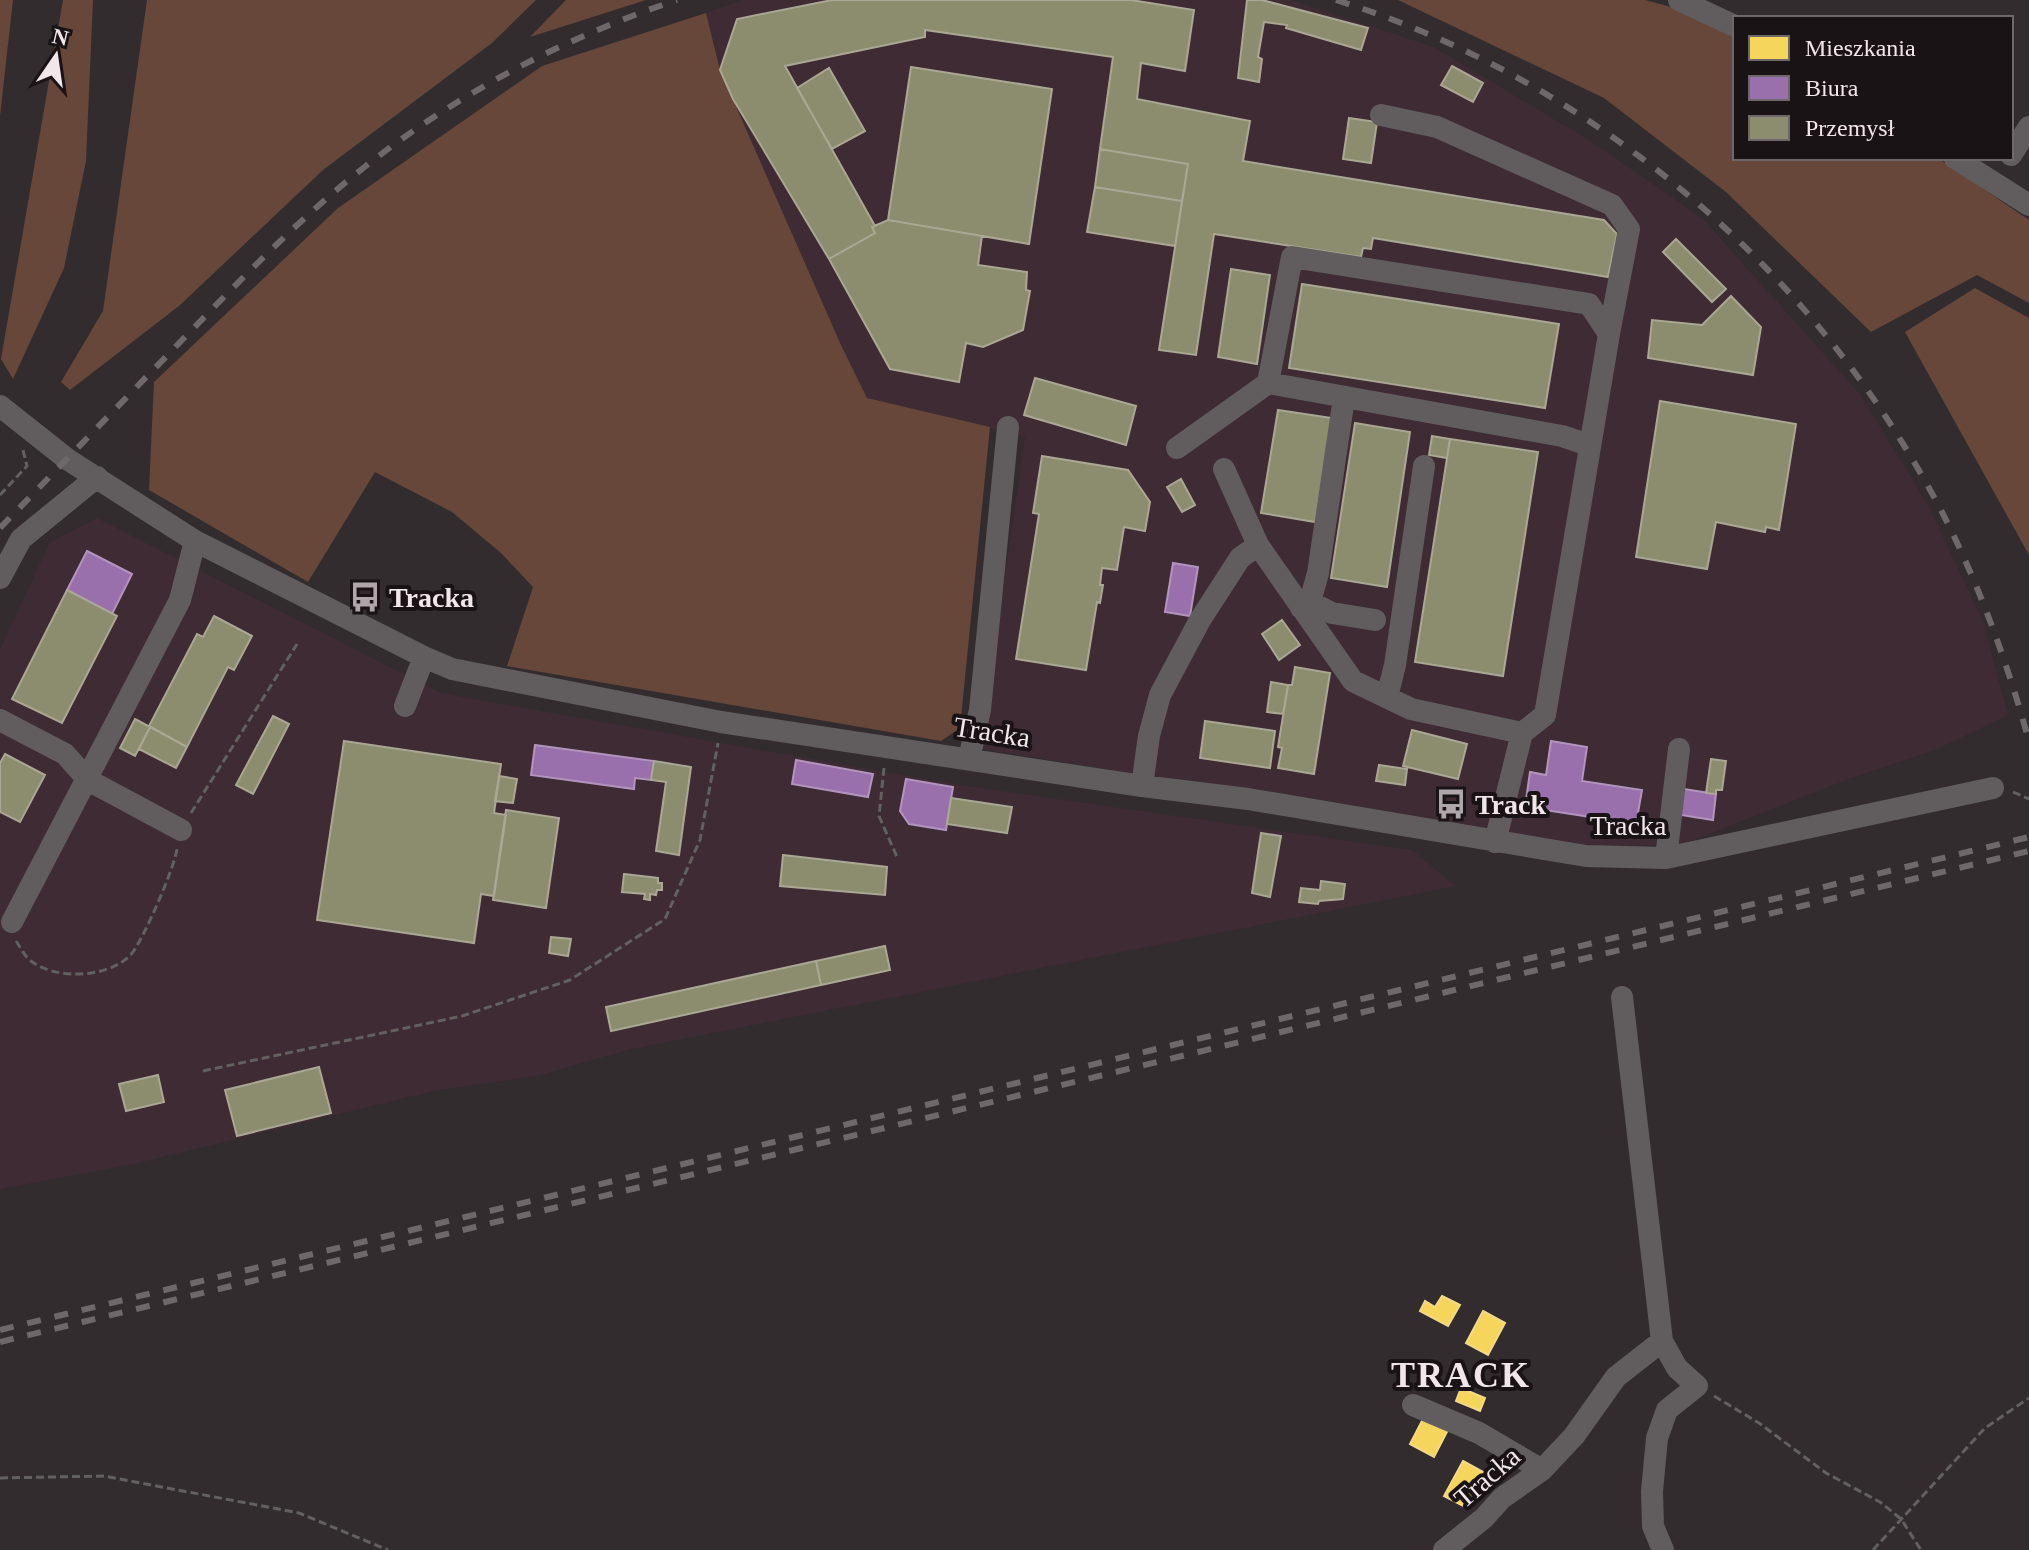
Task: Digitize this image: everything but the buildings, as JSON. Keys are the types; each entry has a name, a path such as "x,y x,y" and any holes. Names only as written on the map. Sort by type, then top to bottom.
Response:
{"street":[{"path":"1679,0 1733,25"},
{"path":"1381,115 1437,127 1612,205 1629,229 1589,445 1545,715 1522,733 1495,842"},
{"path":"2013,151 2029,127"},
{"path":"1958,160 2029,205"},
{"path":"1994,182 2008,160"},
{"path":"1177,448 1268,383 1292,257 1589,304 1609,334"},
{"path":"1268,383 1562,436 1589,445"},
{"path":"1306,605 1318,573 1344,398"},
{"name":"Tracka","path":"4,410 67,459 195,541 424,657 452,669 721,722 1142,786 1248,799 1586,856 1666,858 1993,788"},
{"path":"969,759 980,710 1008,427"},
{"path":"1387,697 1395,665 1424,466"},
{"path":"1224,469 1258,545 1306,605 1353,681 1411,709 1522,733"},
{"path":"0,578 21,539 97,477"},
{"path":"12,922 180,600 195,541"},
{"path":"1142,786 1149,736 1160,695 1200,620 1240,558 1258,545"},
{"path":"1306,605 1375,620"},
{"path":"405,706 424,657"},
{"path":"0,720 65,754 88,780 181,830"},
{"path":"1666,858 1679,749"},
{"path":"1622,997 1662,1341 1677,1368 1697,1386 1667,1410 1657,1438 1652,1491 1653,1526 1663,1550"},
{"name":"Tracka","path":"1444,1550 1463,1537 1502,1498 1542,1470 1574,1436 1616,1377 1662,1341"},
{"path":"1413,1405 1479,1433 1542,1470"}],"path":[{"path":"0,495 27,466 20,438 4,410"},
{"path":"203,1071 476,1011 570,980 665,919 700,840 721,722"},
{"path":"886,748 879,816 897,857"},
{"path":"1697,1386 1759,1423 1826,1473 1880,1502 1901,1519 1921,1550"},
{"path":"1873,1550 1985,1428 2029,1398"},
{"path":"0,1478 104,1476 299,1513 388,1550"}],"shaded area":[{"path":"0,0 13,0 0,116"},
{"path":"63,0 93,0 86,161 64,268 13,379 1,359"},
{"path":"147,0 536,0 492,43 323,170 179,306 70,390 61,382 103,311"},
{"path":"566,0 646,0 530,37"},
{"path":"742,0 1291,0 1434,47 1589,140 1702,218 1860,394 1928,505 1983,621 2008,715 1938,749 1849,779 1681,845 1590,846 980,749 1025,437 867,398 720,70 706,13"},
{"path":"1398,0 1645,0 1701,15 1733,33 1733,160 1941,160 2029,220 2029,303 1977,275 1871,332 1726,192 1604,98"},
{"path":"706,13 720,70 867,398 990,427 960,728 941,741 507,666 533,587 501,553 452,512 375,472 308,582 149,490 154,382 338,208 542,66"},
{"path":"1975,288 2029,318 2029,555 1905,332"},
{"path":"97,518 441,693 953,784 1412,850 1456,886 627,1050 541,1075 434,1091 134,1164 0,1189 0,649 50,542"}],"railway":[{"path":"0,528 252,269 319,205 367,165 402,138 515,69 595,31 677,0"},
{"path":"1336,0 1425,33 1510,73 1591,122 1667,178 1739,241 1804,309 1863,383 1933,495 1981,597 2029,741"},
{"path":"0,1330 2029,837"},
{"path":"0,1342 2029,851"}],"place":[{"name":"Tracka","path":"365,597"},
{"name":"Track","path":"1451,804"}],"district":[{"name":"TRACK","path":"1461,1375"}]}
